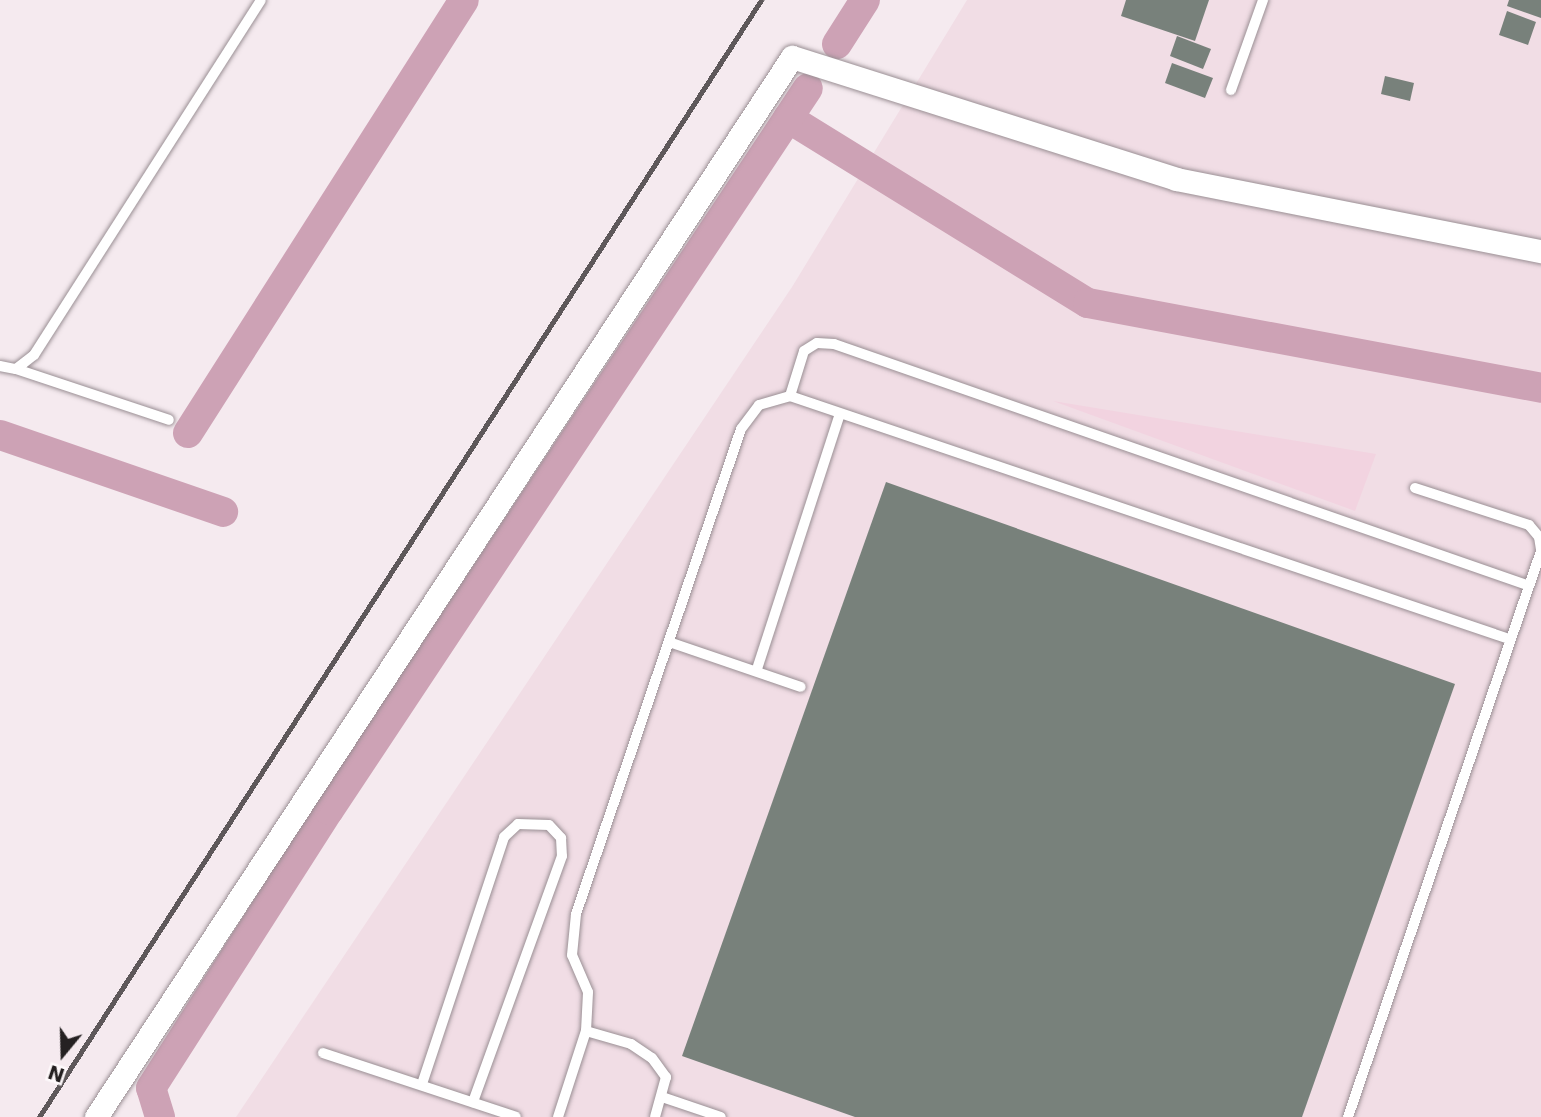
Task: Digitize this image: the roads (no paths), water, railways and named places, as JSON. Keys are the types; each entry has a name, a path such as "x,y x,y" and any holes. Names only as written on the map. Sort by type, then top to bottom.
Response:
{"street":[{"path":"96,1117 792,57 1176,179 1541,251"}],"lane":[{"path":"16,369 34,355 261,0"},
{"path":"1231,90 1263,0"},
{"path":"790,396 803,351 817,343 834,344 1527,585"},
{"path":"0,366 169,420"},
{"path":"558,1117 586,1031 588,992 572,955 576,914 741,429 759,405 790,396 1509,639"},
{"path":"757,669 841,414"},
{"path":"1349,1117 1406,958 1509,639 1541,550 1539,537 1529,525 1415,488"},
{"path":"669,642 757,669 801,687"},
{"path":"422,1084 505,837 519,824 549,825 561,838 562,856 473,1102"},
{"path":"586,1031 631,1044 652,1058 666,1077 655,1117"},
{"path":"323,1053 473,1102 486,1112 516,1117"},
{"path":"662,1097 721,1117"}],"waterway":[{"path":"188,433 464,0"},
{"path":"837,44 865,0"},
{"path":"160,1117 151,1088 329,810 808,88"},
{"path":"788,118 1088,303 1541,388"},
{"path":"0,435 223,512"}],"railway":[{"path":"39,1117 761,0"}]}
